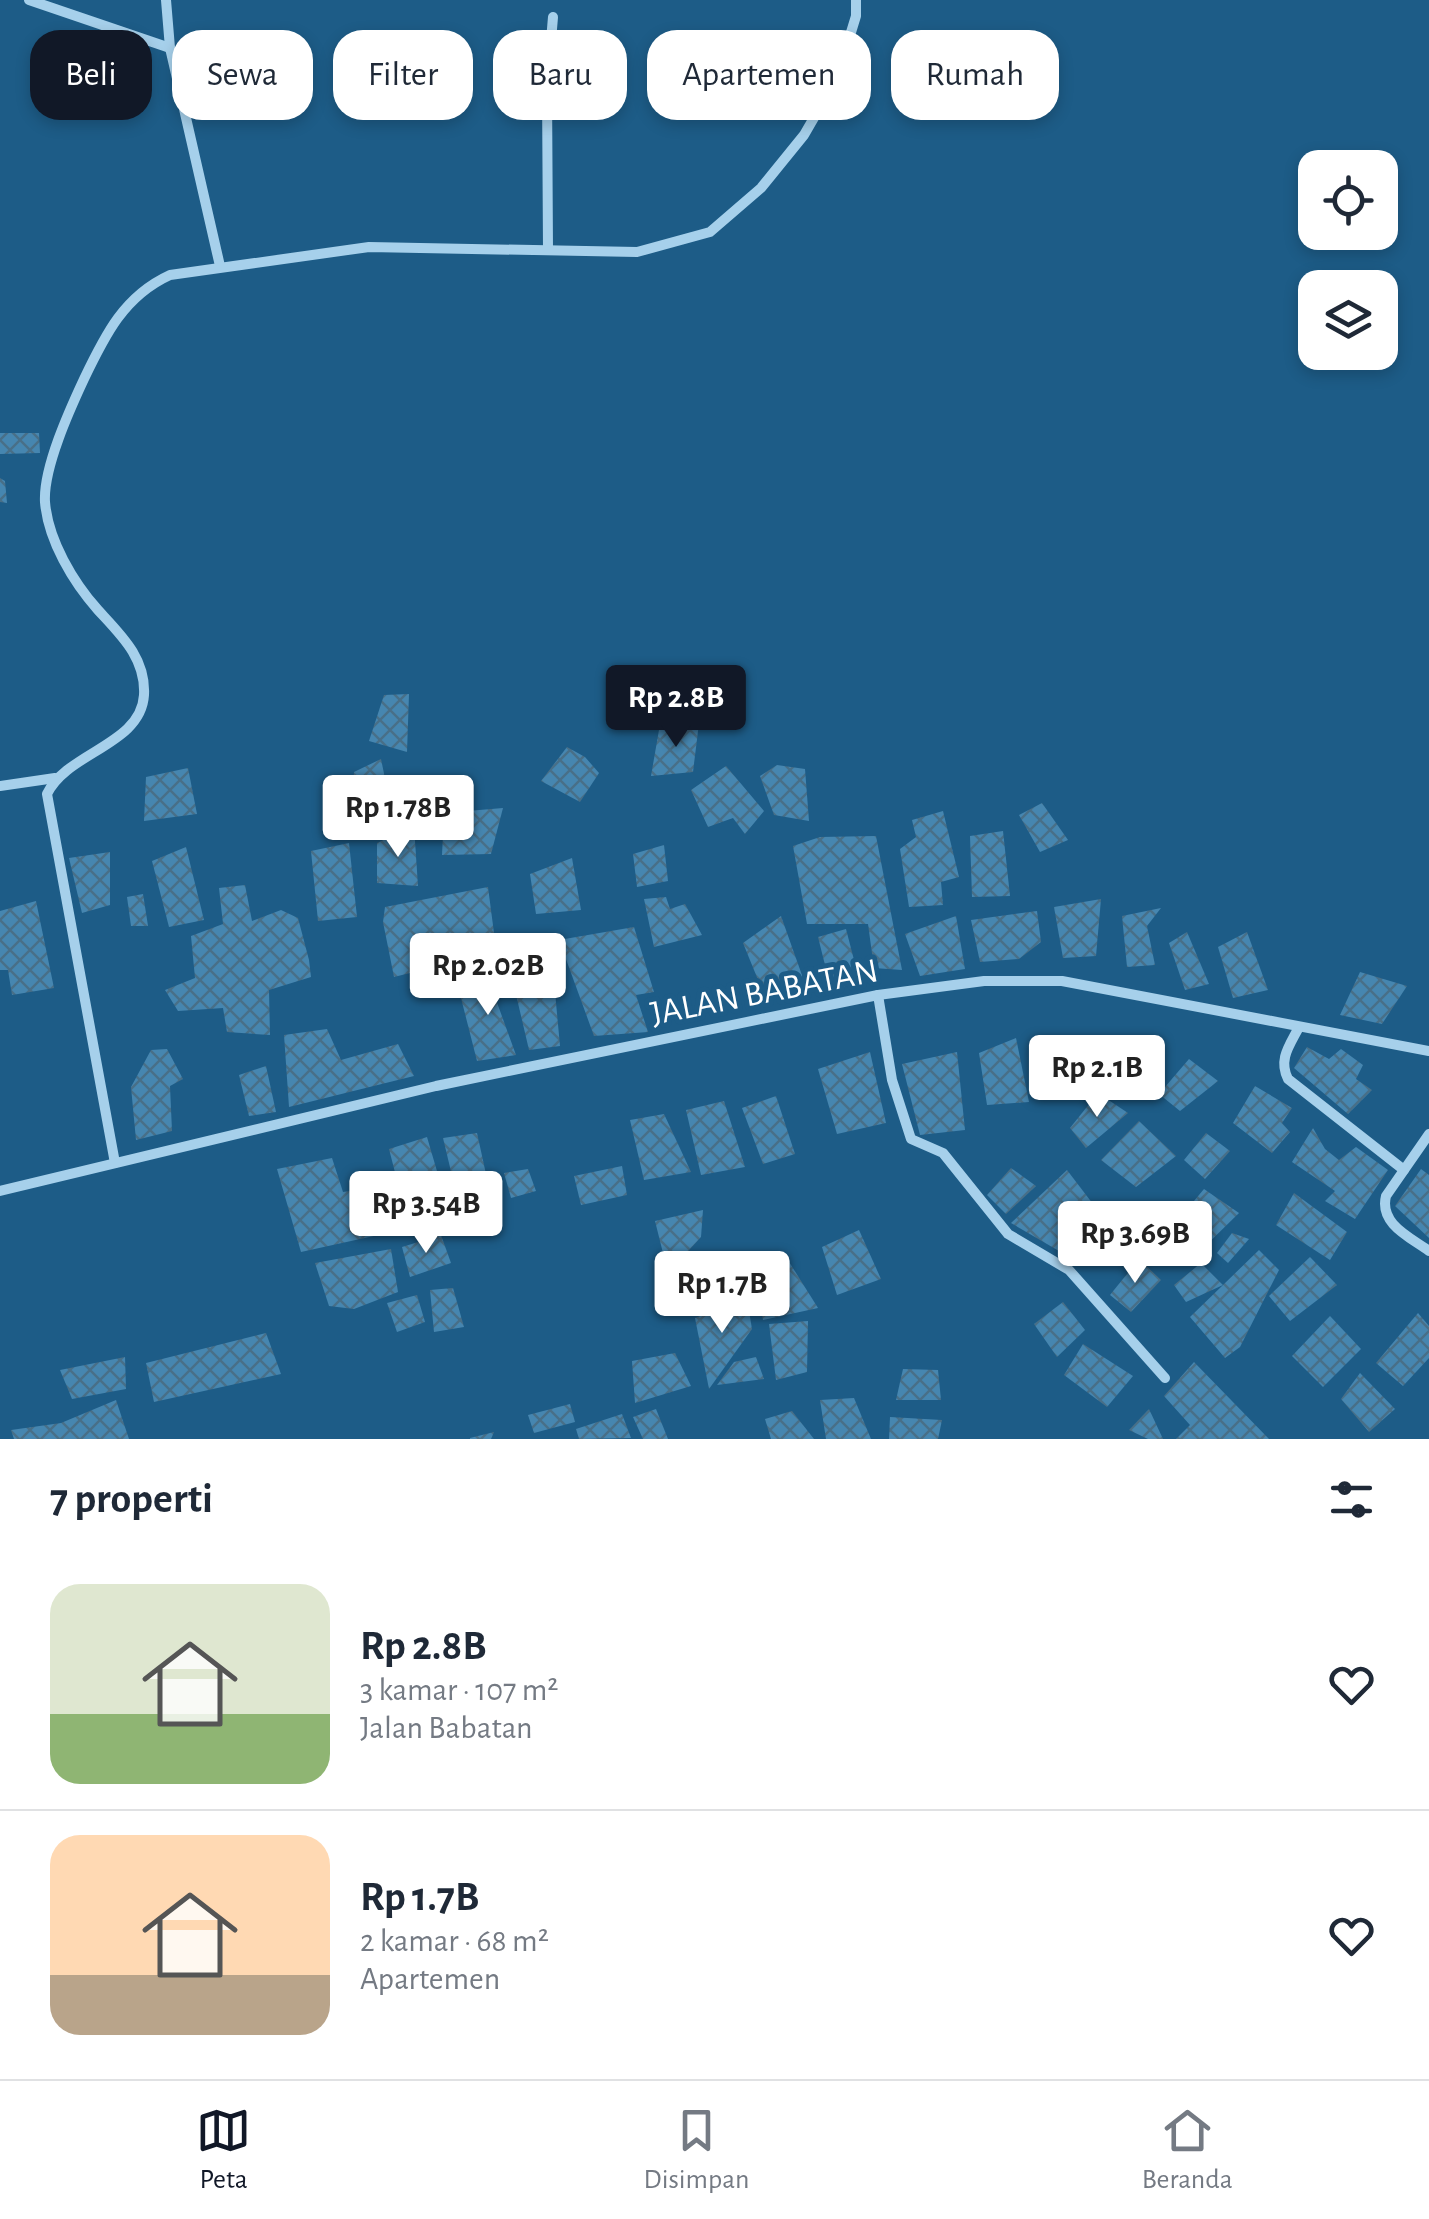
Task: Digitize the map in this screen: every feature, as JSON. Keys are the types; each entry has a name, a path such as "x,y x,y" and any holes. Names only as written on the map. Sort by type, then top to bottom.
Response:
{"street":[{"path":"29,0 170,48"},
{"path":"166,0 170,48 220,266"},
{"path":"0,786 55,778 121,734 140,715 144,682 134,651 86,594 61,555 45,499 61,429 97,352 130,300 148,285 170,276 369,247 637,252 710,232 761,188 804,135 837,78 856,16 856,0"},
{"path":"548,250 547,88 553,17"},
{"path":"55,778 47,794 48,809 116,1163"},
{"name":"JALAN BABATAN","path":"0,1191 436,1086 878,995 984,981 1062,981 1429,1051"},
{"path":"878,995 892,1080 911,1139 943,1153 1008,1234 1070,1270 1166,1378"},
{"path":"1299,1027 1282,1064 1288,1079 1404,1170"},
{"path":"1429,1134 1424,1153 1404,1170 1386,1196 1384,1212 1429,1251"}],"building":[{"path":"0,433 39,433 40,453 0,454"},
{"path":"0,478 5,481 7,503 0,502"},
{"path":"409,694 407,752 369,741 384,695"},
{"path":"699,723 693,772 651,776 659,730"},
{"path":"567,747 585,757 599,773 580,802 541,781"},
{"path":"381,759 393,817 351,824 354,772"},
{"path":"777,765 805,769 809,821 774,815 760,776"},
{"path":"726,766 764,811 745,834 733,818 708,827 691,790"},
{"path":"188,768 197,814 144,821 146,777"},
{"path":"1042,803 1068,840 1040,852 1019,815"},
{"path":"503,808 491,854 442,855 444,813"},
{"path":"943,811 959,877 941,882 943,905 909,907 900,849 916,837 912,820"},
{"path":"414,826 418,886 377,883 377,843"},
{"path":"1003,831 1010,896 972,897 970,836"},
{"path":"876,836 902,970 874,968 868,924 807,924 793,846 820,837"},
{"path":"349,843 357,917 318,921 311,851"},
{"path":"664,845 668,881 637,887 633,854"},
{"path":"186,847 204,920 169,927 152,861"},
{"path":"110,852 110,905 82,913 69,858"},
{"path":"572,858 581,910 536,914 530,874"},
{"path":"245,885 252,921 281,910 298,918 309,960 311,977 269,990 270,1035 227,1032 223,1008 178,1011 165,990 195,978 191,936 223,924 219,888"},
{"path":"488,887 494,933 464,948 458,961 394,977 383,922 385,907"},
{"path":"143,894 148,926 131,926 127,897"},
{"path":"666,897 670,909 685,904 702,935 654,947 644,899"},
{"path":"1101,899 1096,956 1063,958 1054,907"},
{"path":"36,901 54,988 12,995 8,970 0,970 0,911"},
{"path":"1161,908 1147,926 1155,965 1127,967 1122,916"},
{"path":"1037,911 1041,942 1019,959 980,962 971,920"},
{"path":"781,916 809,995 765,997 743,943"},
{"path":"956,916 965,969 920,976 905,934"},
{"path":"634,927 654,992 636,995 648,1032 594,1036 559,940"},
{"path":"846,929 860,983 831,989 818,937"},
{"path":"1187,932 1209,984 1185,990 1169,943"},
{"path":"1247,932 1268,990 1233,998 1218,947"},
{"path":"488,971 514,973 495,997 516,1055 477,1061 461,998"},
{"path":"1360,972 1407,986 1382,1024 1340,1015"},
{"path":"554,981 560,1046 529,1050 514,986"},
{"path":"327,1029 341,1060 398,1044 414,1076 289,1107 284,1035"},
{"path":"1016,1038 1029,1102 987,1105 979,1053"},
{"path":"1307,1047 1329,1059 1341,1049 1363,1065 1356,1079 1372,1090 1348,1114 1294,1068"},
{"path":"167,1049 183,1079 170,1086 172,1131 136,1140 131,1087 151,1050"},
{"path":"870,1052 886,1123 837,1134 818,1069"},
{"path":"957,1052 965,1130 920,1135 902,1064"},
{"path":"1189,1059 1218,1081 1180,1111 1159,1094"},
{"path":"266,1066 276,1112 249,1116 239,1075"},
{"path":"1255,1086 1292,1108 1282,1123 1290,1132 1272,1153 1233,1123"},
{"path":"1098,1093 1128,1113 1086,1148 1070,1128"},
{"path":"776,1096 795,1154 763,1164 742,1108"},
{"path":"724,1101 745,1167 701,1175 686,1110"},
{"path":"664,1114 691,1172 644,1180 630,1120"},
{"path":"1139,1121 1176,1156 1136,1187 1101,1160"},
{"path":"1313,1128 1325,1149 1339,1160 1356,1147 1388,1170 1355,1219 1325,1201 1335,1191 1292,1162"},
{"path":"477,1133 491,1197 459,1205 443,1138"},
{"path":"1206,1133 1230,1151 1205,1179 1184,1160"},
{"path":"427,1137 451,1219 301,1252 277,1169 332,1158 343,1192 398,1184 389,1149"},
{"path":"622,1166 627,1195 581,1205 574,1176"},
{"path":"1011,1168 1036,1186 1006,1214 987,1195"},
{"path":"528,1169 536,1191 511,1198 504,1173"},
{"path":"1421,1169 1429,1175 1429,1238 1395,1206"},
{"path":"1067,1170 1096,1208 1059,1251 1011,1223"},
{"path":"1204,1189 1239,1213 1189,1262 1163,1238"},
{"path":"1294,1193 1347,1232 1330,1260 1276,1225"},
{"path":"703,1210 701,1237 668,1273 655,1221"},
{"path":"1107,1212 1148,1238 1126,1261 1090,1233"},
{"path":"859,1230 881,1279 837,1295 822,1247"},
{"path":"1232,1233 1249,1239 1228,1263 1217,1253"},
{"path":"441,1235 451,1263 410,1277 402,1247"},
{"path":"391,1249 398,1292 354,1309 329,1306 315,1263"},
{"path":"1259,1250 1279,1270 1240,1347 1225,1358 1190,1317"},
{"path":"786,1257 818,1308 763,1320 753,1261"},
{"path":"1310,1257 1337,1285 1290,1321 1269,1296"},
{"path":"1139,1259 1161,1280 1131,1312 1110,1295"},
{"path":"1201,1263 1223,1285 1186,1302 1174,1285"},
{"path":"732,1267 747,1299 696,1312 686,1281"},
{"path":"453,1288 464,1327 434,1332 430,1290"},
{"path":"417,1295 425,1322 397,1332 387,1303"},
{"path":"747,1299 752,1329 709,1389 695,1318"},
{"path":"1063,1302 1085,1330 1057,1357 1034,1324"},
{"path":"1418,1313 1429,1326 1429,1358 1403,1386 1376,1363"},
{"path":"1330,1316 1361,1349 1323,1387 1292,1356"},
{"path":"808,1321 807,1372 776,1380 769,1324"},
{"path":"266,1333 281,1374 154,1402 146,1363"},
{"path":"1083,1344 1133,1376 1107,1407 1064,1375"},
{"path":"675,1353 691,1386 635,1403 632,1361"},
{"path":"125,1357 126,1389 72,1399 60,1370"},
{"path":"756,1357 764,1379 717,1385 734,1362"},
{"path":"1194,1362 1269,1439 1176,1439 1190,1425 1164,1396"},
{"path":"903,1369 938,1370 941,1400 896,1400"},
{"path":"1360,1373 1395,1409 1369,1432 1341,1399"},
{"path":"854,1398 871,1439 826,1439 820,1400"},
{"path":"116,1400 129,1439 14,1439 11,1430 61,1423"},
{"path":"570,1404 575,1422 534,1433 528,1415"},
{"path":"656,1409 668,1439 643,1439 633,1417"},
{"path":"1149,1409 1163,1439 1148,1439 1129,1430"},
{"path":"792,1411 814,1439 771,1439 765,1419"},
{"path":"622,1414 631,1438 579,1439 576,1429"},
{"path":"890,1417 942,1420 938,1439 889,1439"},
{"path":"494,1432 491,1439 470,1439 470,1438"}]}
